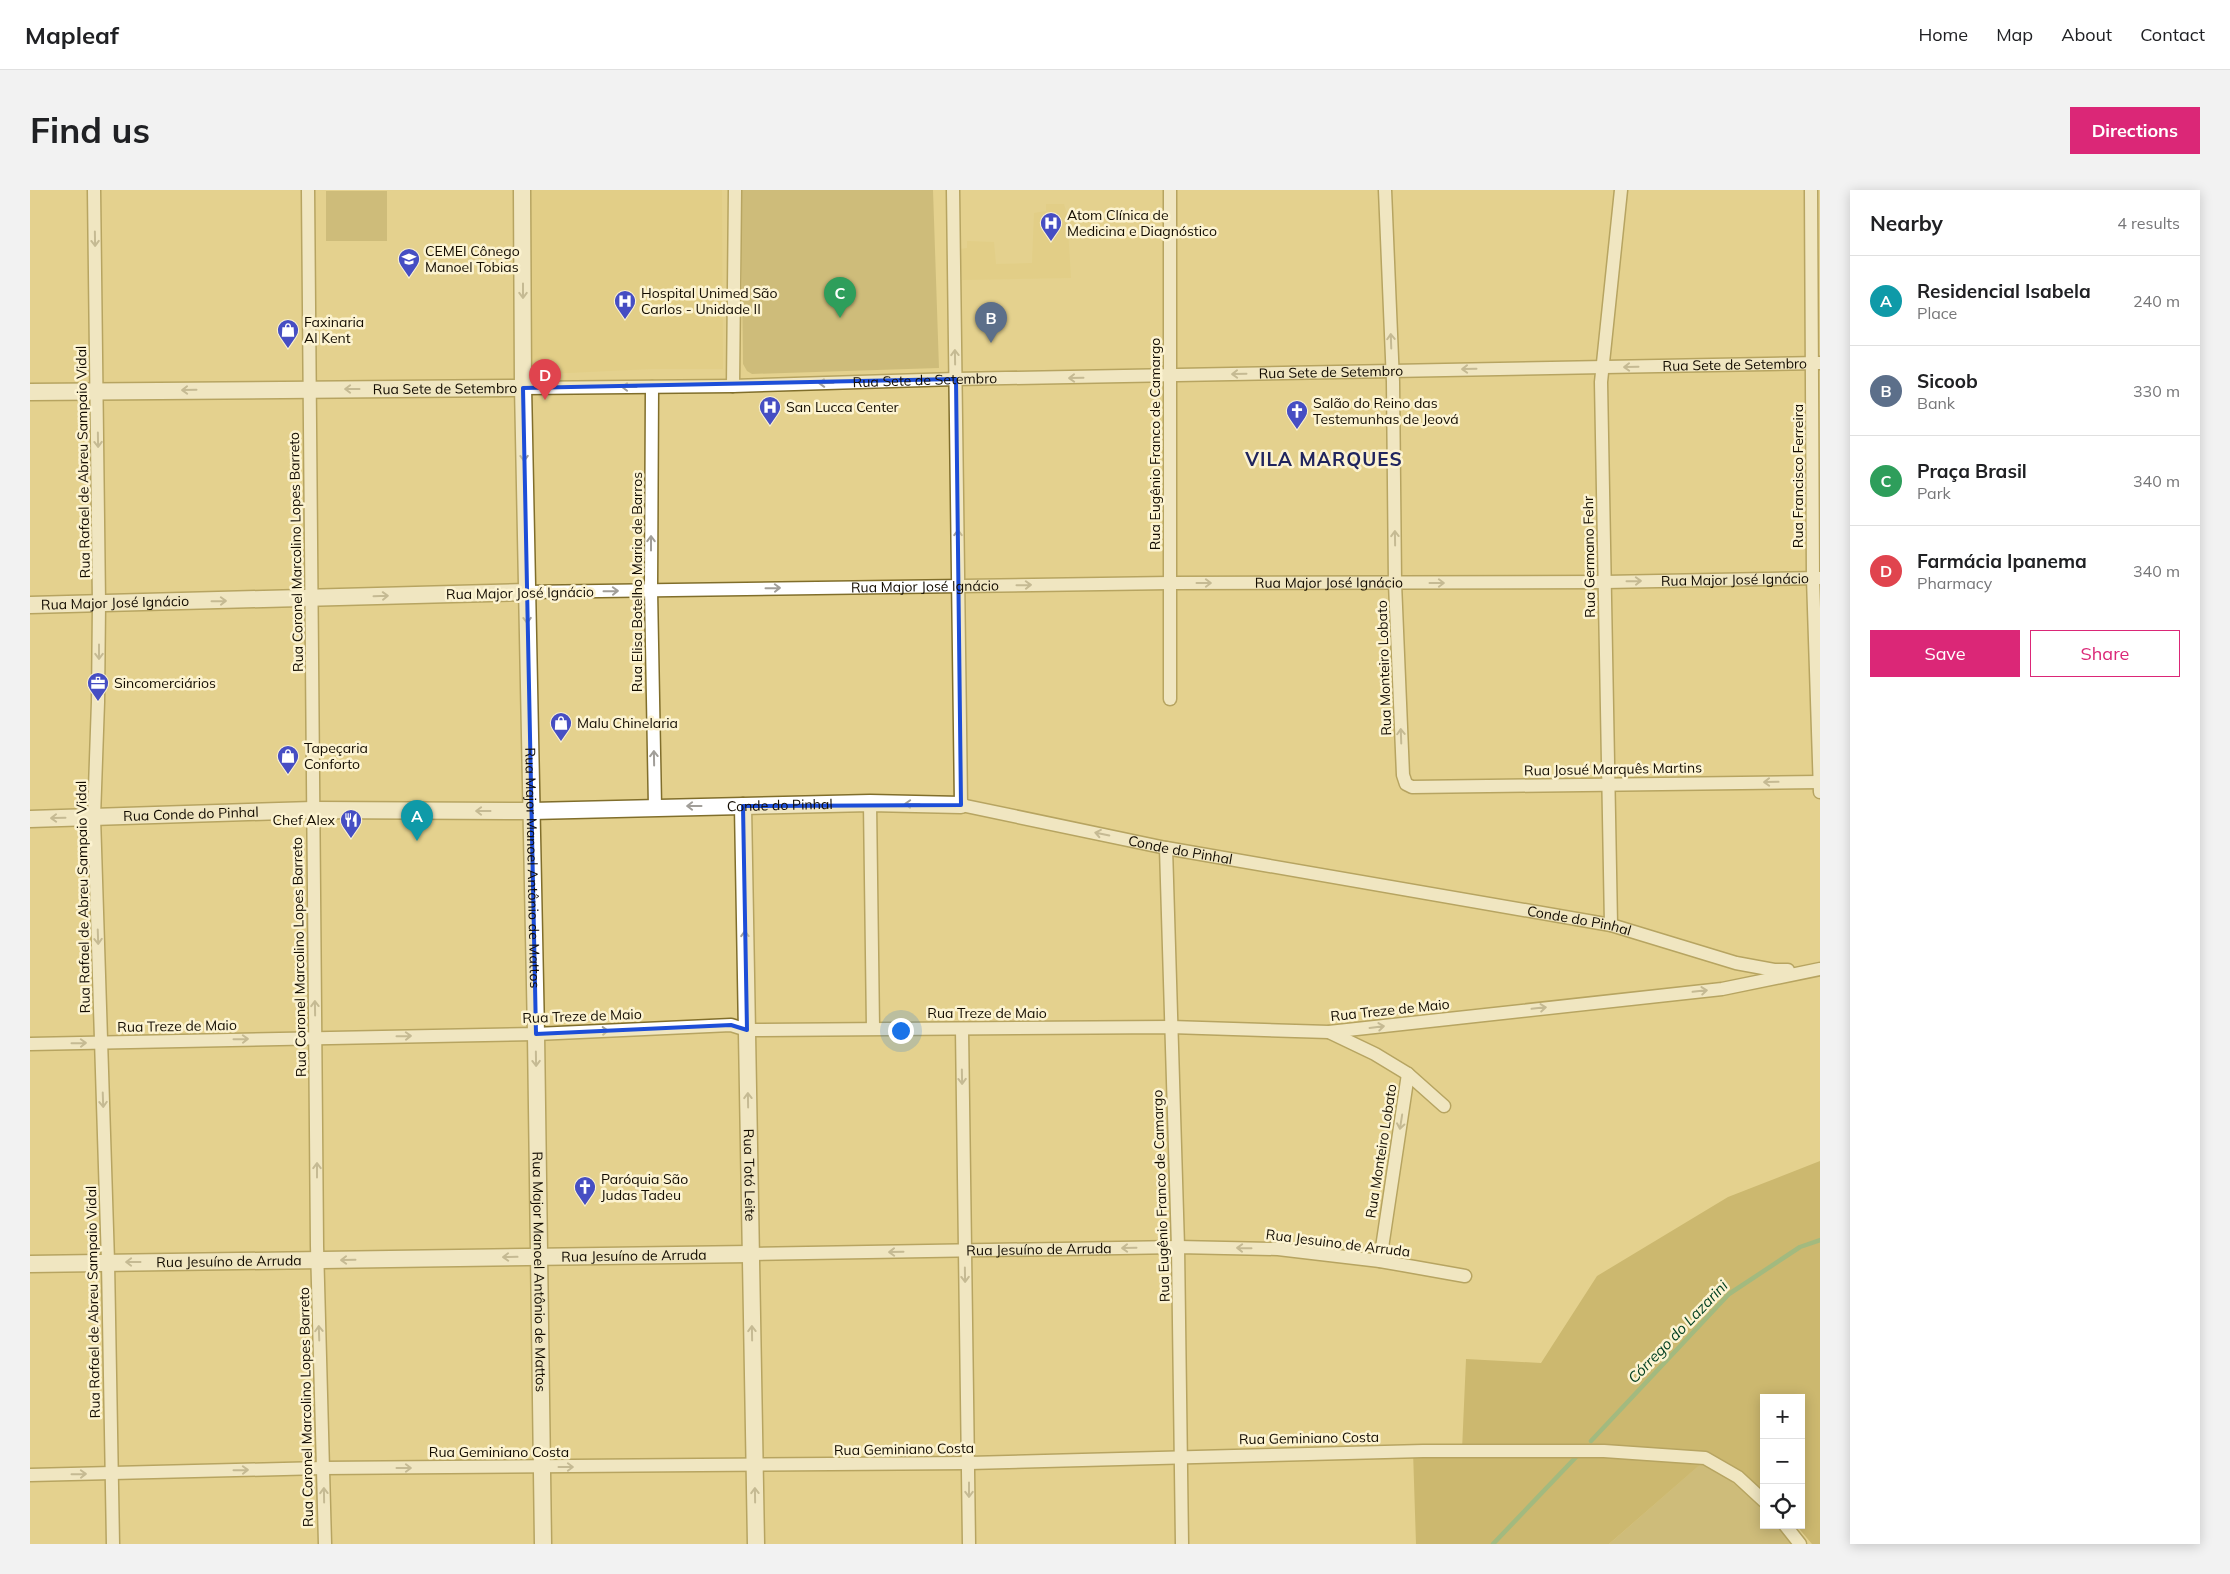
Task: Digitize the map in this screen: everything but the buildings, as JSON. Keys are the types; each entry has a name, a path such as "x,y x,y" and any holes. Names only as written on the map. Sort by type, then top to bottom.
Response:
{"street":[{"name":"Rua Rafael de Abreu Sampaio Vidal","path":"94,190 99,604 94,817 108,1262 113,1544"},
{"name":"Rua Coronel Marcolino Lopes Barreto","path":"308,190 317,1261 325,1544"},
{"name":"Rua Major Manoel Antônio de Mattos","path":"522,190 523,388 536,1034 543,1544"},
{"path":"733,386 735,190"},
{"path":"953,190 961,805"},
{"name":"Rua Eugênio Franco de Camargo","path":"1170,190 1170,699"},
{"name":"Rua Monteiro Lobato","path":"1385,190 1392,370 1396,583 1403,776 1406,784"},
{"name":"Rua Germano Fehr","path":"1611,925 1602,368 1621,190"},
{"name":"Rua Francisco Ferreira","path":"1811,190 1816,363 1820,792"},
{"name":"Rua Sete de Setembro","path":"30,392 733,386 956,379 1816,363"},
{"name":"Rua Elisa Botelho Maria de Barros","path":"652,387 651,590 655,807"},
{"name":"Rua Major José Ignácio","path":"30,605 651,590 1170,583 1604,582 1817,578"},
{"name":"Rua Josué Marquês Martins","path":"1406,784 1412,787 1820,782"},
{"path":"870,803 873,1028"},
{"name":"Conde do Pinhal","path":"532,811 870,803 961,805 1166,848 1611,925 1745,965 1774,970 1820,968"},
{"name":"Rua Totó Leite","path":"743,806 756,1544"},
{"name":"Rua Conde do Pinhal","path":"30,819 312,810 532,811"},
{"name":"Rua Eugênio Franco de Camargo","path":"1166,848 1178,1247 1182,1544"},
{"name":"Rua Treze de Maio","path":"30,1044 536,1034 731,1025 747,1030 1171,1027 1329,1032 1722,989 1820,968"},
{"path":"962,1029 969,1544"},
{"path":"1329,1032 1375,1054 1408,1074 1444,1106"},
{"name":"Rua Monteiro Lobato","path":"1380,1261 1408,1074"},
{"name":"Rua Jesuíno de Arruda","path":"30,1264 1178,1247"},
{"name":"Rua Jesuino de Arruda","path":"1178,1247 1278,1249 1380,1261 1464,1276"},
{"name":"Rua Geminiano Costa","path":"30,1475 323,1468 968,1463 1423,1450 1604,1451 1705,1458 1738,1477 1760,1497"},
{"path":"1788,1529 1800,1544"}],"highlighted area":[{"path":"956,379 961,805 743,806 747,1030 731,1025 536,1034 523,388"}],"shaded area":[{"name":"Hospital Unimed São Carlos - Unidade II","path":"528,190 722,190 723,369 651,369 527,375"},
{"path":"741,190 933,190 939,368 752,374 747,371 743,364"},
{"path":"326,191 387,191 387,241 326,241"},
{"name":"Atom Clínica de Medicina e Diagnóstico","path":"1046,204 1064,204 1067,214 1071,278 962,280 960,249 967,248 967,241 994,242 996,264 1032,263 1034,213 1046,211"},
{"path":"1820,1161 1820,1544 1812,1544 1799,1529 1805,1529 1805,1394 1760,1394 1760,1487 1710,1456 1609,1544 1416,1544 1413,1451 1462,1450 1466,1359 1541,1363 1597,1276 1728,1197"},
{"path":"1705,1460 1760,1505 1760,1529 1790,1529 1807,1544 1609,1544"}],"waterway":[{"name":"Córrego do Lazarini","path":"1591,1441 1729,1294 1800,1247 1820,1240"},
{"name":"Córrego do Lazarini","path":"1493,1544 1578,1455"}],"place":[{"name":"Atom Clínica de Medicina e Diagnóstico","path":"1051,242"},
{"name":"CEMEI Cônego Manoel Tobias","path":"409,278"},
{"name":"Praça Brasil","path":"840,318"},
{"name":"Hospital Unimed São Carlos - Unidade II","path":"625,320"},
{"name":"Sicoob","path":"991,343"},
{"name":"Faxinaria Al Kent","path":"288,349"},
{"name":"Farmácia Ipanema","path":"545,400"},
{"name":"San Lucca Center","path":"770,426"},
{"name":"Salão do Reino das Testemunhas de Jeová","path":"1297,430"},
{"name":"Sincomerciários","path":"98,702"},
{"name":"Malu Chinelaria","path":"561,742"},
{"name":"Tapeçaria Conforto","path":"288,775"},
{"name":"Chef Alex","path":"351,839"},
{"name":"Residencial Isabela","path":"417,841"},
{"name":"Paróquia São Judas Tadeu","path":"585,1206"}],"district":[{"name":"VILA MARQUES","path":"1324,459"}]}
